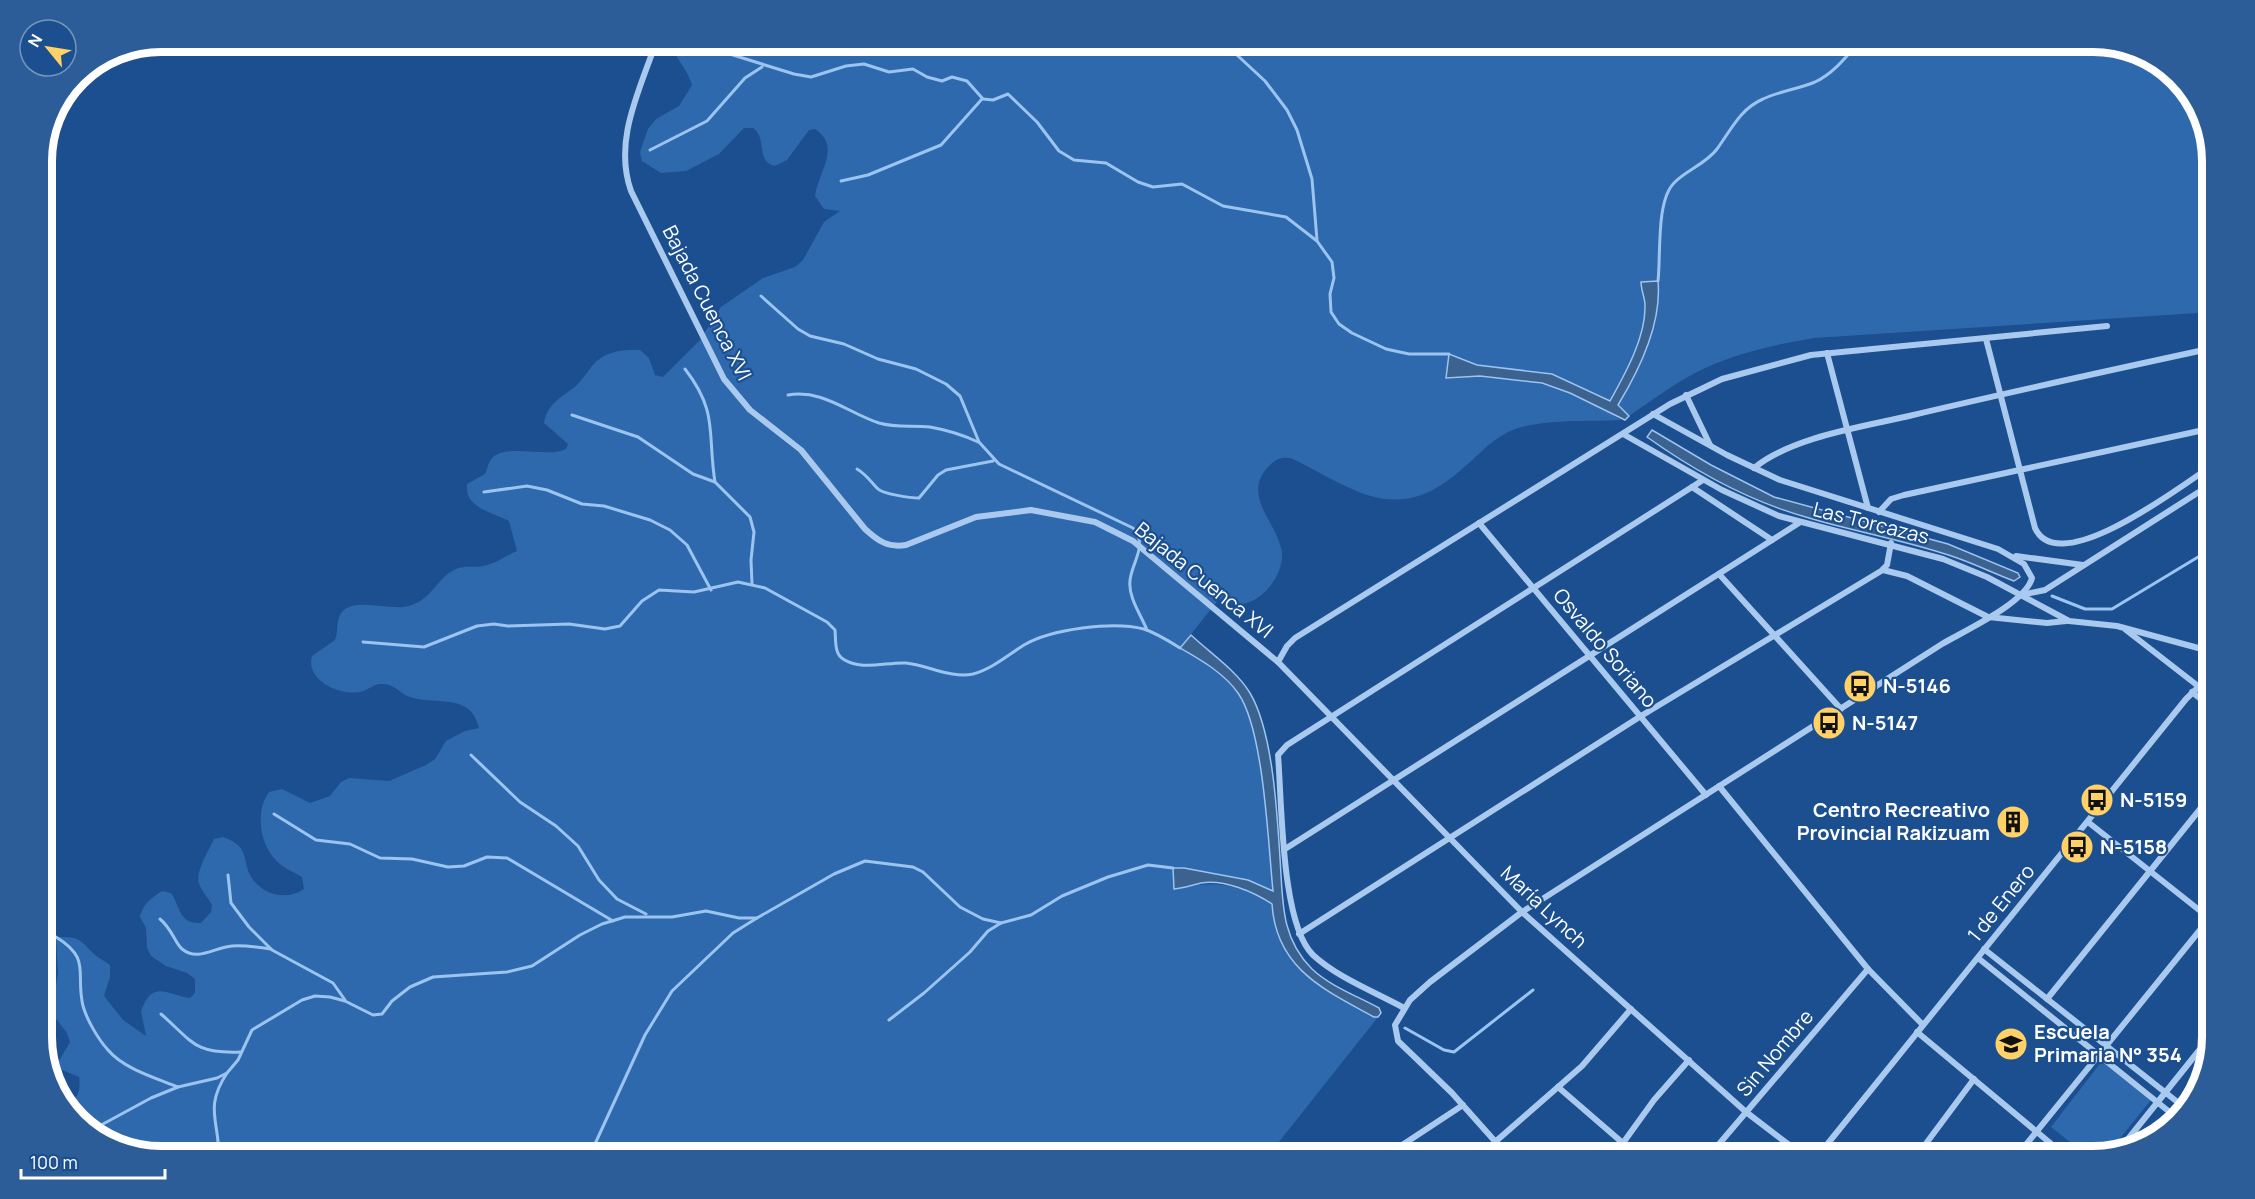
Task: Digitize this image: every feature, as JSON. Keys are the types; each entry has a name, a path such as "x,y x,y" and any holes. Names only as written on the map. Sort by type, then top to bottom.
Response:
{"street":[{"name":"Bajada Cuenca XVI","path":"653,52 627,126 624,160 631,191 730,388 750,410 801,450 865,529 875,538 895,547 993,513 1031,510 1095,522 1124,536 1149,553 1278,662"},
{"path":"1278,662 1287,646 1295,638 1653,414 1686,395 1742,372 1827,353 2107,326"},
{"path":"1986,339 2037,534 2053,542 2070,543 2104,534 2202,472"},
{"path":"1754,468 1777,452 1848,430 2202,350"},
{"path":"1827,353 1868,508"},
{"path":"1686,395 1710,446"},
{"path":"1500,1147 1463,1105 1398,1041 1395,1025 1404,1008 1430,982 1522,912 1988,617 2029,587 2031,574 2024,564 2011,555 1988,545 1799,486 1754,468 1653,414"},
{"path":"1879,512 1891,499 1904,495 2202,430"},
{"name":"Las Torcazas","path":"1623,434 1703,480 1760,509 1799,523 1891,543 1965,567 2069,621 2117,626 2202,649"},
{"path":"1404,1008 1319,960 1299,934 1291,911 1278,755 1287,746 1703,480"},
{"path":"1692,488 1772,540"},
{"path":"2021,595 2045,590 2202,490"},
{"name":"Osvaldo Soriano","path":"1479,523 1706,795"},
{"path":"1286,849 1799,523"},
{"path":"1299,934 1641,716 1883,570 1887,565 1891,543"},
{"path":"2011,555 2084,565"},
{"path":"1883,570 1915,580 1988,617 2047,623 2069,621"},
{"path":"1719,574 1840,709"},
{"name":"Las Torcazas","path":"2117,626 2141,640 2198,686"},
{"name":"María Lynch","path":"1278,662 1522,912 1746,1112 1792,1147"},
{"name":"1 de Enero","path":"1825,1147 2202,683"},
{"path":"2192,693 2202,701"},
{"path":"1719,786 1868,969 1923,1025"},
{"path":"2047,999 2202,807"},
{"path":"2088,822 2202,910"},
{"path":"2024,1147 2202,930"},
{"path":"1984,949 2179,1104"},
{"path":"1978,958 2171,1113"},
{"name":"Sin Nombre","path":"1716,1147 1868,969"},
{"path":"1496,1142 1582,1066 1631,1009"},
{"path":"1917,1032 2055,1147"},
{"path":"2126,1142 2202,1047"},
{"path":"1623,1143 1654,1100 1689,1060"},
{"path":"1923,1147 1974,1079"},
{"path":"1558,1087 1628,1147"},
{"path":"1399,1147 1463,1105"}],"shaded area":[{"path":"675,53 2107,53 2141,64 2165,80 2184,101 2197,127 2202,155 2202,313 1814,338 1768,347 1723,360 1678,383 1629,416 1618,405 1647,344 1659,291 1641,282 1645,305 1642,330 1633,355 1610,401 1552,374 1477,365 1449,354 1446,378 1483,376 1538,383 1587,401 1621,420 1534,424 1508,432 1487,446 1455,475 1433,490 1412,498 1392,500 1373,497 1289,458 1282,458 1271,464 1261,477 1258,488 1262,508 1281,548 1281,566 1277,575 1266,591 1251,602 1239,604 1219,599 1180,648 1204,662 1226,679 1238,693 1247,710 1260,760 1264,788 1273,892 1248,880 1184,868 1184,888 1207,884 1230,886 1251,893 1272,904 1276,926 1283,945 1293,961 1321,986 1374,1017 1378,1017 1275,1147 312,1147 290,1143 277,1147 162,1147 134,1143 114,1135 101,1128 80,1109 73,1101 79,1091 79,1077 60,1069 59,1061 70,1042 67,1033 54,1016 53,1006 58,973 56,937 78,939 110,965 110,977 104,996 123,1020 146,1036 141,1011 150,995 161,991 190,998 195,993 195,979 187,973 166,966 151,956 147,948 146,928 140,917 148,902 162,891 171,893 184,918 194,923 201,923 211,912 212,905 198,879 203,861 214,839 223,837 239,846 253,880 266,891 281,895 297,893 304,889 302,877 284,867 274,858 264,840 262,810 269,792 282,789 310,803 330,796 341,782 349,778 389,781 435,759 446,741 465,731 479,728 469,709 452,702 410,697 386,684 375,685 352,693 334,689 319,679 311,665 312,656 335,640 341,613 358,605 409,606 424,598 444,577 456,569 488,565 517,551 509,521 474,504 467,492 467,484 485,474 490,461 496,455 504,452 558,452 566,449 568,444 544,423 548,410 577,385 597,361 614,352 640,350 649,358 655,375 663,377 700,340 721,307 763,278 795,267 803,260 824,222 840,211 824,209 815,196 828,152 823,136 815,129 809,130 787,160 775,166 765,160 760,138 753,128 744,128 719,154 686,171 661,173 642,161 640,152 648,129 656,119 679,106 692,85"},
{"path":"1658,281 1657,313 1648,345 1618,405 1629,416 1625,420 1570,393 1542,383 1480,376 1446,378 1449,354 1477,365 1552,374 1610,401 1634,355 1642,330 1645,305 1641,282"},
{"path":"1652,430 1711,465 1774,497 1948,544 2018,573 2020,577 2014,581 1951,556 1809,518 1766,504 1704,474 1666,450 1647,437"},
{"path":"1191,635 1238,677 1258,709 1269,750 1272,773 1285,917 1294,944 1302,957 1319,975 1335,986 1379,1008 1381,1013 1378,1017 1338,997 1306,975 1283,945 1276,926 1272,904 1248,891 1219,883 1201,883 1174,889 1173,868 1184,868 1248,880 1273,891 1267,817 1259,759 1247,710 1238,693 1226,679 1204,662 1180,648"},
{"path":"2102,1061 2151,1100 2115,1144 2076,1147 2051,1127"}],"waterway":[{"path":"723,52 811,77 846,66 864,64 889,72 913,69 927,77 942,81 952,77 967,81 983,99 993,100 1008,94 1037,122 1059,151 1074,160 1106,163 1138,182 1153,187 1182,184 1223,206 1286,217 1317,241 1332,262 1334,278 1330,294 1331,312 1339,324 1352,333 1386,349 1409,354 1449,354"},
{"path":"1234,52 1265,81 1287,110 1297,130 1312,179 1317,240"},
{"path":"1658,281 1660,229 1664,202 1674,183 1717,149 1748,108 1769,96 1822,79 1850,52"},
{"path":"650,150 707,121 745,78 762,67"},
{"path":"841,181 868,175 941,145 982,99"},
{"path":"761,296 798,329 810,336 844,344 878,359 916,369 946,384 960,396 979,442 999,464 1133,528 1138,534 1139,547 1131,574 1130,587 1133,600 1147,630"},
{"path":"685,369 696,384 707,411 715,482 750,517 754,532 751,560 752,584"},
{"path":"788,395 813,395 879,423 930,427 978,442"},
{"path":"572,415 638,437 693,474 715,482"},
{"path":"857,469 881,491 919,498 938,475 946,470 993,461"},
{"path":"484,492 527,486 547,490 582,504 604,506 650,520 670,530 687,545 711,590"},
{"path":"2052,596 2085,609 2112,609 2202,555"},
{"path":"363,642 424,647 477,626 494,624 508,626 569,624 605,629 620,626 642,601 659,590 694,592 738,582 765,588 827,622 835,630 836,646 840,656 858,665 906,663 957,675 973,674 993,665 1036,639 1066,631 1100,626 1144,629 1180,648"},
{"path":"471,755 520,802 556,826 578,846 599,880 617,899 646,914"},
{"path":"274,814 316,840 350,844 380,858 412,859 448,867 464,866 487,857 507,858 613,921"},
{"path":"99,1126 151,1098 178,1087 217,1078 227,1073 238,1060 252,1030 302,1000 315,996 330,997 345,1001 373,1015 382,1014 392,1001 410,987 433,977 507,972 532,966 580,935 602,924 625,917 672,917 706,911 739,918 757,918 834,874 865,861 913,867 923,872 960,907 983,919 1001,923"},
{"path":"889,1020 924,993 970,952 988,931 1001,923 1031,915 1062,896 1108,877 1148,865 1173,868"},
{"path":"228,875 231,903 249,927 272,950 333,983 345,1000"},
{"path":"594,1147 645,1035 672,991 733,933 757,918"},
{"path":"160,919 182,949 188,953 200,954 237,946 271,949"},
{"path":"56,937 74,952 78,960 83,1006 104,1046 131,1068 178,1087"},
{"path":"1405,1028 1444,1050 1454,1052 1533,990"},
{"path":"161,1014 188,1039 203,1048 213,1051 241,1052"},
{"path":"218,1147 214,1105 220,1085 227,1073"}],"place":[{"name":"N-5146","path":"1860,686"},
{"name":"N-5147","path":"1829,723"},
{"name":"N-5159","path":"2097,800"},
{"name":"Centro Recreativo Provincial Rakizuam","path":"2013,822"},
{"name":"N-5158","path":"2077,847"},
{"name":"Escuela Primaria N° 354","path":"2011,1044"}]}
